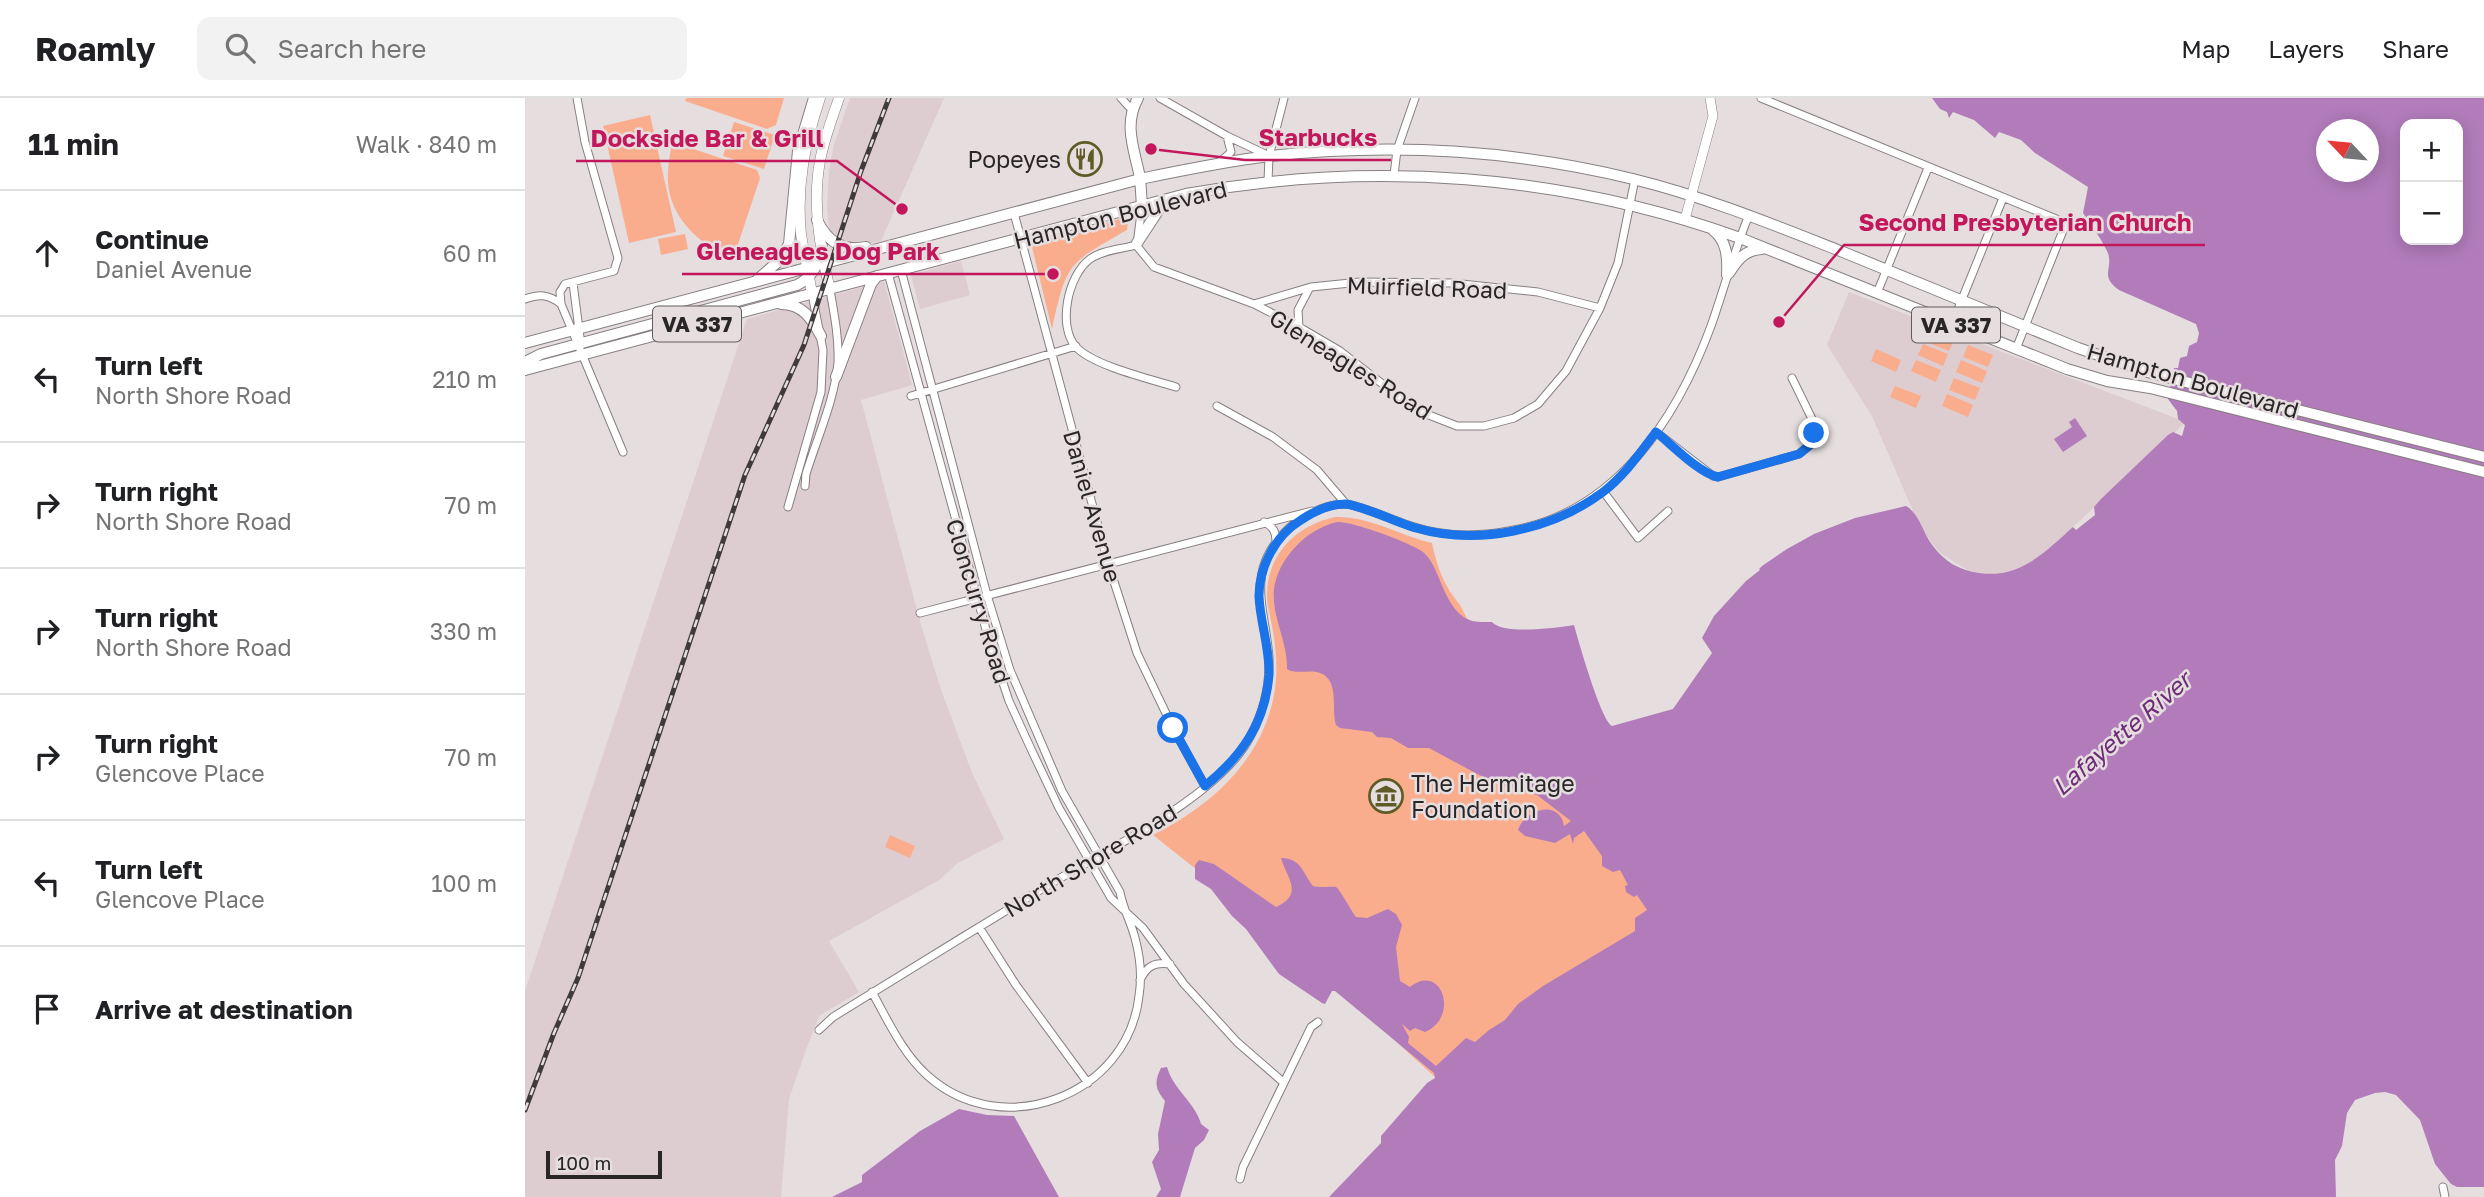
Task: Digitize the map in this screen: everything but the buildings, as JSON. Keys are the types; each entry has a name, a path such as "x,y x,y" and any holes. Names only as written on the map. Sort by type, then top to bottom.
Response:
{"main road":[{"path":"751,283 775,266 789,244 798,151 814,98"},
{"path":"820,98 805,147 800,187 801,232 814,269 830,290"},
{"path":"812,294 814,269 822,246 817,220 820,161 839,98"},
{"path":"1138,98 1132,110 1130,133 1140,179 1142,205"},
{"name":"Hampton Boulevard","path":"525,343 814,269 1140,179 1269,156 1397,150 1519,158 1635,179 1692,195 1749,215 2078,348 2154,374 2484,457"},
{"name":"Hampton Boulevard","path":"525,370 1142,205 1223,187 1341,176 1448,177 1522,184 1630,204 1685,219 2067,369 2484,472"},
{"path":"1136,244 1162,205 1172,198"},
{"path":"817,220 833,242 852,249 950,225 971,225"},
{"path":"1707,227 1719,235 1723,243 1728,264 1727,275"},
{"path":"1727,275 1747,252 1767,249"},
{"path":"525,362 541,354 579,343 793,286 802,283 814,269"},
{"path":"836,377 871,284 877,276"},
{"path":"771,305 788,304 799,307 812,320 821,336"}],"street":[{"path":"577,98 585,142 618,258 614,271 565,284 561,288 561,304 575,330 582,355 623,452"},
{"path":"1121,98 1132,110"},
{"path":"1160,98 1269,156"},
{"path":"1268,182 1269,156 1285,98"},
{"path":"1394,175 1397,150 1415,98"},
{"path":"1685,219 1713,116 1710,98"},
{"path":"1761,98 2066,223 2016,349"},
{"path":"1217,164 1231,152 1227,136"},
{"path":"1877,293 1928,167"},
{"name":"Gleneagles Road","path":"1136,244 1154,267 1254,304 1340,351 1416,410 1457,426 1484,426 1514,418 1538,404 1566,371 1600,308 1618,263 1635,179"},
{"path":"1952,324 2003,198"},
{"path":"1142,205 1136,244 1098,254 1081,267 1066,304 1067,323 1076,346 1110,366 1176,387"},
{"name":"Daniel Avenue","path":"1014,213 1108,563 1137,653 1205,786"},
{"name":"North Shore Road","path":"819,1030 833,1017 872,992 1179,807 1243,749 1262,708 1269,675 1269,656 1259,597 1260,583 1266,561 1276,543 1299,521 1320,509 1346,504 1426,530 1467,536 1491,534 1543,523 1603,491 1628,468 1656,432 1696,361 1711,326 1749,215"},
{"name":"Cloncurry Road","path":"901,270 987,595 1021,700 1062,791 1120,892 1122,906"},
{"name":"Cloncurry Road","path":"888,273 976,598 1009,701 1048,786 1111,898 1143,928 1184,984 1237,1042 1283,1082"},
{"name":"Muirfield Road","path":"1254,304 1311,287 1360,282 1452,283 1538,292 1600,308"},
{"path":"573,283 575,330"},
{"path":"1299,327 1297,318 1300,302 1311,287"},
{"path":"805,485 836,377 838,341 830,290"},
{"path":"788,507 821,392 821,336 812,294"},
{"path":"525,299 545,295 561,304"},
{"path":"911,396 1076,346"},
{"path":"1656,432 1713,476 1718,477 1799,454 1813,440 1814,423 1793,378"},
{"path":"1217,406 1273,437 1317,470 1346,504"},
{"path":"1603,491 1638,538 1668,511"},
{"path":"920,613 1320,509"},
{"path":"1264,522 1272,526 1276,543"},
{"path":"872,992 911,1058 928,1077 948,1090 970,1101 1012,1109 1050,1101 1078,1090 1107,1067 1124,1042 1136,1010 1140,981 1135,936 1122,906"},
{"path":"979,927 1016,985 1088,1083"},
{"path":"1140,981 1151,965 1170,964"},
{"path":"1240,1179 1243,1167 1283,1082 1311,1027 1318,1022"},
{"path":"2444,1187 2445,1197"}],"shaded area":[{"path":"686,98 784,98 776,125 767,129 685,101"},
{"path":"850,98 944,98 881,241 831,251 827,205 829,171 834,145"},
{"path":"650,115 676,232 629,243 603,126"},
{"path":"734,122 775,135 764,169 723,156"},
{"path":"672,142 757,170 760,178 733,259 710,247 681,219 670,195 668,177"},
{"path":"1123,218 1128,221 1127,230 1081,258 1073,267 1062,290 1052,329 1031,243"},
{"path":"685,234 688,249 661,255 658,239"},
{"path":"961,261 970,295 920,309 911,275"},
{"path":"884,281 912,385 861,400 940,687 972,773 1004,839 958,863 939,880 829,941 859,992 819,1016 808,1044 789,1099 781,1197 525,1197 525,991 747,319"},
{"path":"1849,292 2186,422 2017,579 1985,576 1969,571 1939,552 1920,527 1872,416 1827,345"},
{"path":"1929,329 1954,340 1949,351 1924,341"},
{"path":"1923,344 1948,354 1943,366 1918,355"},
{"path":"1968,345 1993,355 1988,367 1963,357"},
{"path":"1876,349 1901,360 1896,372 1871,361"},
{"path":"1916,360 1941,370 1936,382 1911,371"},
{"path":"1961,360 1987,371 1982,383 1956,372"},
{"path":"1954,378 1980,388 1975,400 1949,390"},
{"path":"1895,386 1921,396 1916,408 1890,397"},
{"path":"1947,394 1973,405 1968,417 1942,406"},
{"name":"The Hermitage Foundation","path":"1335,517 1372,523 1432,543 1445,583 1460,605 1565,807 1815,997 1447,1088 1367,1015 1348,957 1226,893 1153,835 1174,824 1212,797 1244,763 1256,744 1266,723 1276,683 1275,649 1267,595 1272,567 1278,554 1297,534"},
{"path":"890,835 915,846 910,858 885,847"}],"water":[{"name":"Lafayette River","path":"1932,98 2484,98 2484,1187 2457,1187 2451,1184 2435,1164 2420,1120 2396,1095 2385,1092 2355,1100 2347,1113 2342,1146 2335,1160 2336,1197 1329,1197 1381,1143 1381,1136 1427,1083 1435,1078 1434,1073 1335,991 1332,991 1325,1004 1279,974 1246,929 1211,889 1195,879 1195,865 1199,860 1214,864 1276,907 1290,897 1292,891 1281,858 1297,863 1313,886 1336,887 1356,917 1367,918 1388,909 1396,914 1402,925 1396,947 1400,981 1410,987 1421,981 1431,981 1443,994 1442,1015 1436,1025 1425,1032 1415,1028 1410,1031 1402,1024 1409,1037 1408,1043 1436,1066 1466,1038 1475,1042 1543,986 1635,931 1635,918 1647,910 1637,895 1634,897 1626,892 1625,886 1628,885 1620,870 1613,872 1602,866 1602,856 1584,831 1574,838 1573,844 1570,834 1555,843 1525,836 1518,830 1525,819 1542,810 1555,812 1561,817 1564,826 1571,821 1537,795 1479,775 1429,748 1408,748 1391,738 1377,737 1372,732 1340,728 1336,725 1333,689 1326,677 1316,672 1294,672 1287,669 1275,609 1274,589 1281,567 1304,538 1337,522 1367,528 1423,552 1433,565 1449,600 1461,615 1468,619 1518,629 1574,625 1596,696 1612,726 1673,709 1712,653 1702,638 1714,616 1762,566 1814,534 1855,518 1906,506 1915,514 1942,557 1965,570 1994,574 2007,572 2031,562 2073,527 2076,530 2095,515 2094,507 2101,499 2168,435 2173,432 2182,436 2185,425 2178,419 2177,411 2168,399 2174,368 2178,368 2180,358 2187,356 2189,346 2197,342 2199,333 2196,324 2119,290 2109,280 2107,251 2083,213 2088,187 2035,153 2021,140 1999,132 1995,138 1974,120 1953,112 1949,118 1947,112 1940,109"},
{"path":"2075,418 2087,436 2063,452 2054,439 2072,427 2069,422"},
{"path":"1167,1067 1201,1124 1209,1130 1204,1140 1195,1148 1180,1197 1156,1197 1161,1189 1152,1162 1159,1150 1158,1134 1165,1101 1157,1089 1157,1077 1161,1068"},
{"path":"959,1109 987,1115 1014,1116 1059,1197 832,1197 862,1182 862,1175 920,1131"}],"railway":[{"path":"525,1110 578,978 745,475 804,345 861,171 889,98"}],"place":[{"name":"Starbucks","path":"1151,149"},
{"name":"Popeyes","path":"1085,159"},
{"name":"Dockside Bar & Grill","path":"902,209"},
{"name":"Gleneagles Dog Park","path":"1053,274"},
{"name":"Second Presbyterian Church","path":"1779,322"},
{"name":"The Hermitage Foundation","path":"1386,796"}],"route":[{"path":"1173,728 1205,786 1221,774 1243,749 1258,722 1269,675 1269,656 1259,597 1263,568 1276,543 1287,530 1320,509 1346,504 1416,528 1467,536 1491,534 1543,523 1582,504 1603,491 1628,468 1656,432 1700,468 1718,477 1799,454 1810,445 1814,433"}]}
